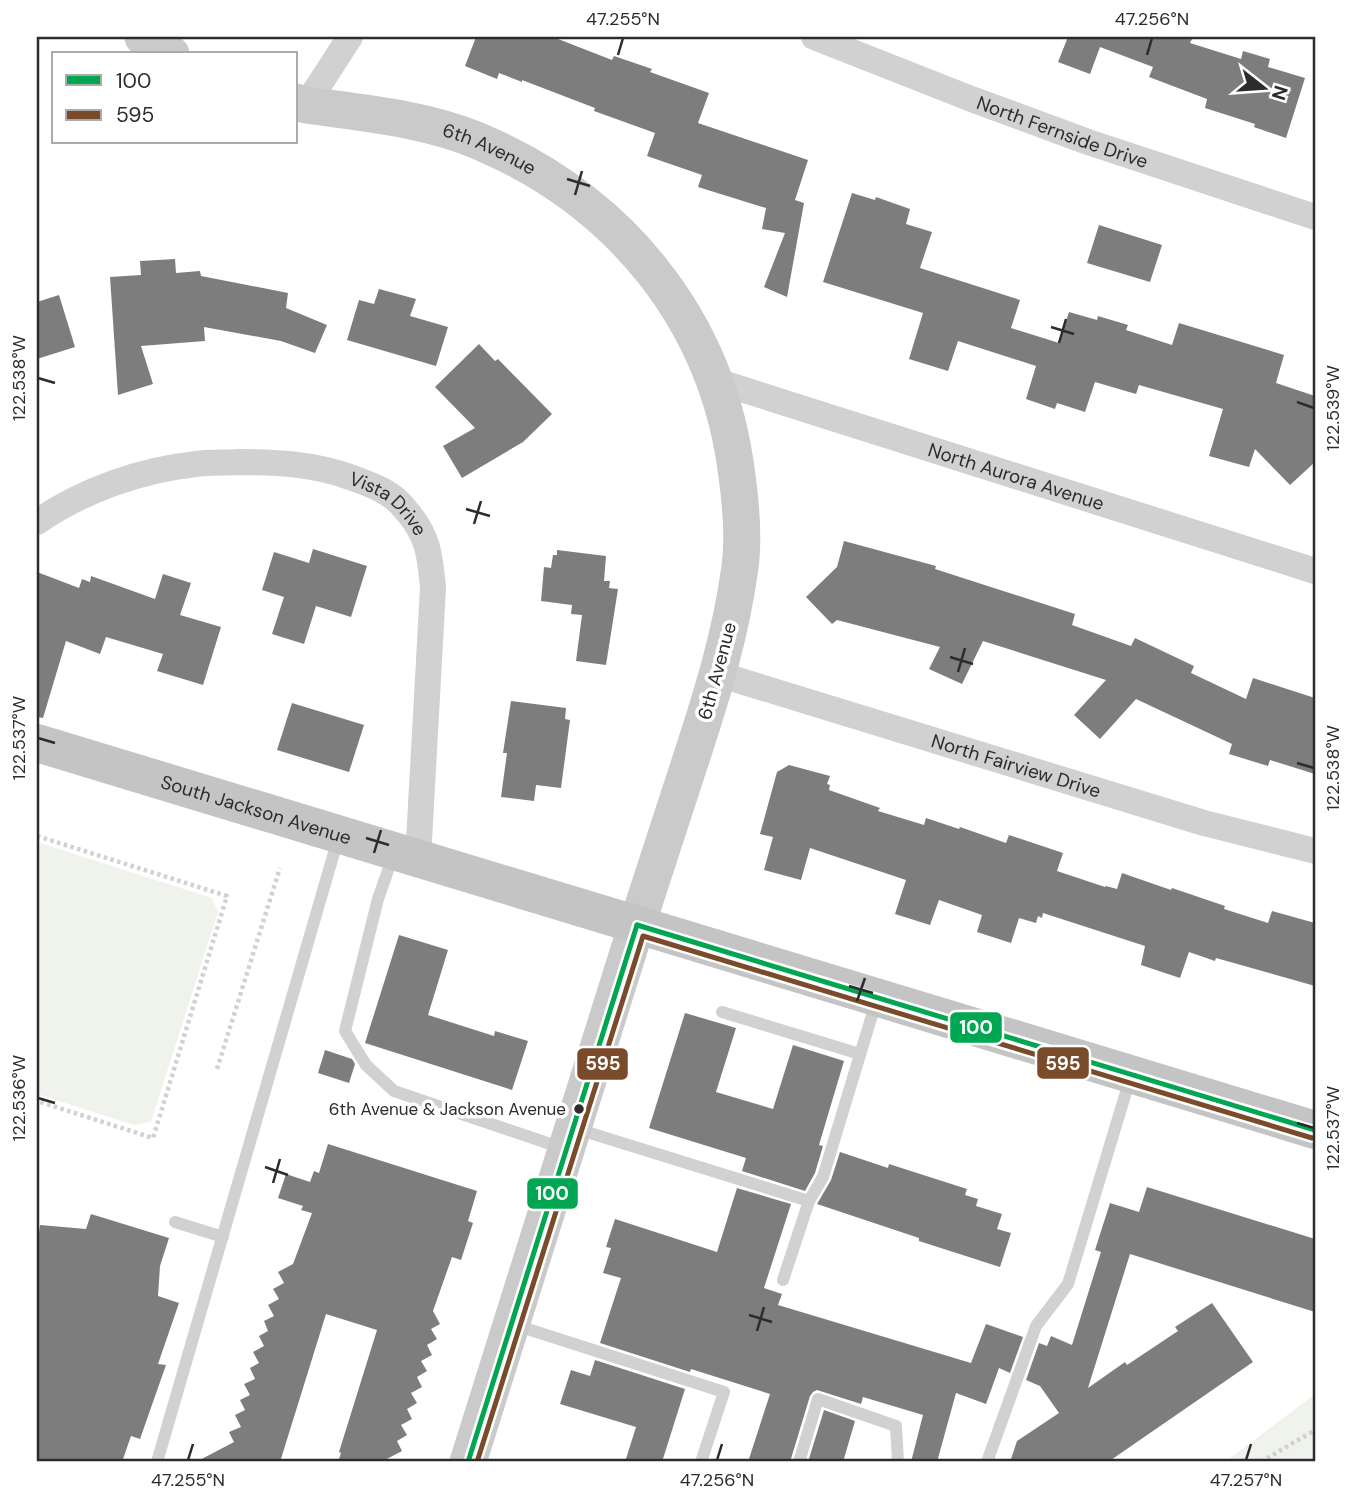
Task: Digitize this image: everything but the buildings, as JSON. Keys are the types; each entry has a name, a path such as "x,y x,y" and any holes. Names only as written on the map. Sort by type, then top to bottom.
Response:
{"main road":[{"name":"South Jackson Avenue","path":"37,743 1315,1130"}],"street":[{"path":"143,37 168,52"},
{"path":"301,104 350,37"},
{"name":"North Fernside Drive","path":"814,37 1088,142 1315,217"},
{"name":"6th Avenue","path":"301,104 402,119 472,138 525,163 580,198 618,232 652,269 681,311 716,381 735,453 741,503 741,561 732,619 718,674 468,1462"},
{"name":"North Aurora Avenue","path":"716,381 1315,571"},
{"name":"Vista Drive","path":"37,522 72,501 113,484 158,470 198,463 272,462 312,467 378,487 391,495 405,508 422,533 430,556 433,588 406,856"},
{"name":"North Fairview Drive","path":"718,674 1214,825 1315,851"}],"lane":[{"path":"157,1462 340,835"},
{"path":"406,856 378,899 345,1031 366,1065 394,1091 809,1201"},
{"path":"783,1279 809,1201 823,1177 877,998"},
{"path":"722,1012 860,1055"},
{"path":"987,1462 1036,1326 1068,1284 1132,1075"},
{"path":"175,1222 223,1237"},
{"path":"512,1324 724,1392 701,1462"},
{"path":"799,1462 818,1399 896,1426 898,1462"}],"path":[{"path":"37,836 227,896 153,1138 37,1101"},
{"path":"217,1069 280,868"},
{"path":"1261,1462 1315,1430"}],"shaded area":[{"path":"37,842 212,898 218,912 151,1122 134,1125 37,1094"},
{"path":"1315,1394 1315,1462 1225,1462"}],"transit line":[{"name":"100","path":"637,925 1315,1130"},
{"name":"100","path":"468,1462 637,925"},
{"name":"595","path":"477,1462 643,936 1312,1138"}],"place":[{"name":"6th Avenue & Jackson Avenue","path":"579,1109"}]}
